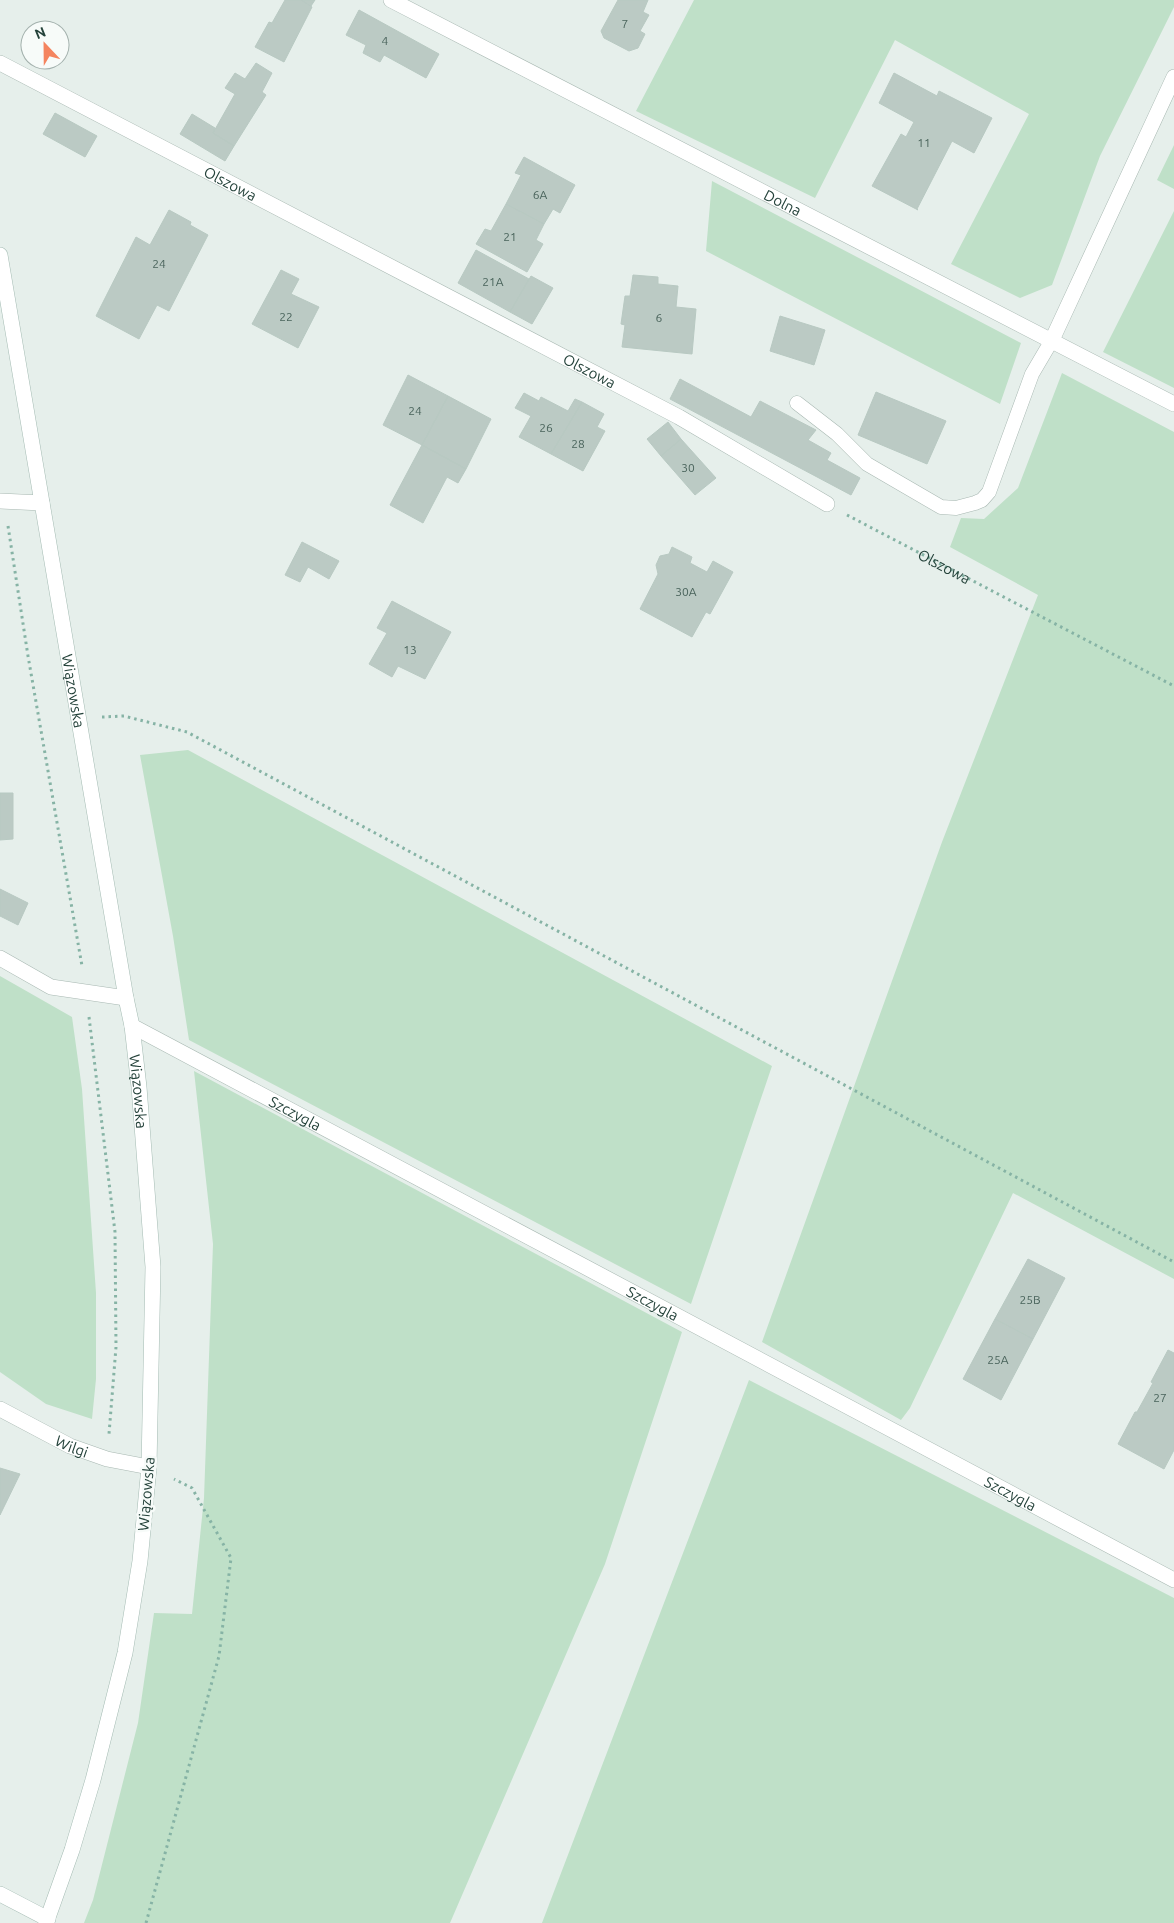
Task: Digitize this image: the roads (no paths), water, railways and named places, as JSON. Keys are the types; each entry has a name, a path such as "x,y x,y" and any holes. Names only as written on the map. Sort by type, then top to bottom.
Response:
{"street":[{"name":"Dolna","path":"392,0 1174,404"},
{"name":"Olszowa","path":"0,63 679,417 827,504"},
{"path":"1052,340 1174,77"},
{"name":"Wiązowska","path":"0,255 132,1026 154,1267 149,1467 140,1560 124,1653 93,1780 72,1850 47,1921"},
{"path":"0,501 42,503"},
{"path":"0,958 51,988 126,998"},
{"name":"Szczygla","path":"132,1026 1174,1580"},
{"name":"Wilgi","path":"0,1409 70,1446 107,1459 149,1467"},
{"path":"0,1894 47,1921"}],"lane":[{"path":"796,402 837,434 867,464 941,507 956,508 982,500 989,492 1032,374 1052,340"}]}
